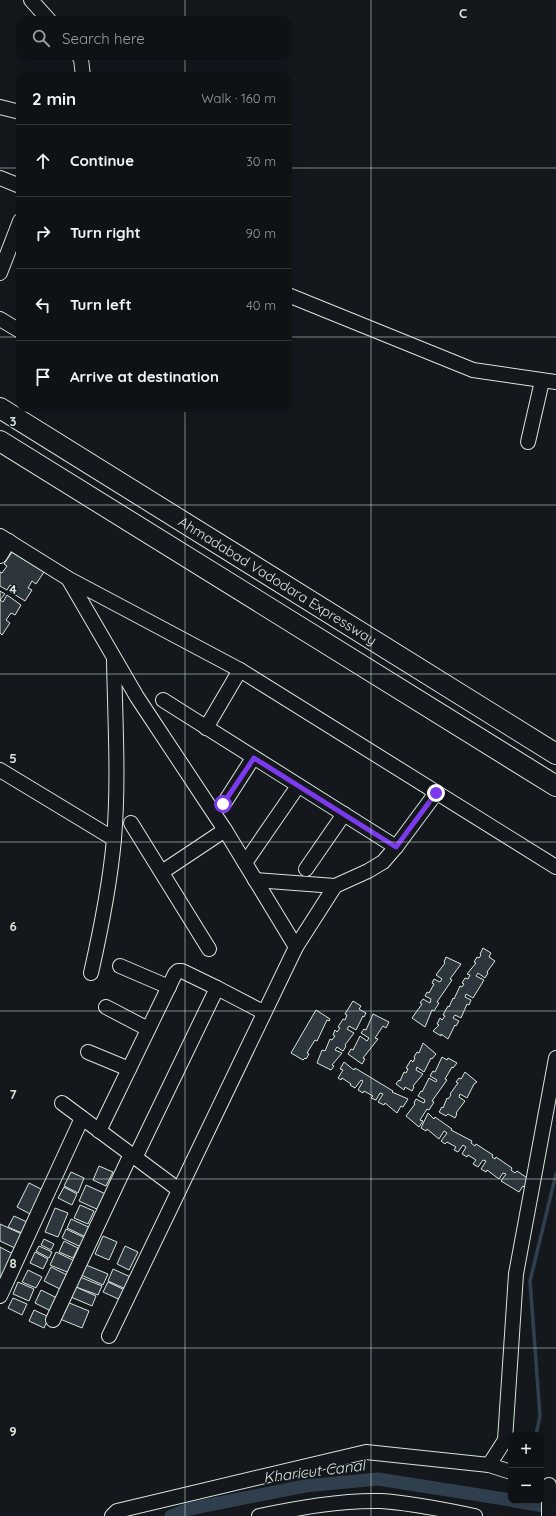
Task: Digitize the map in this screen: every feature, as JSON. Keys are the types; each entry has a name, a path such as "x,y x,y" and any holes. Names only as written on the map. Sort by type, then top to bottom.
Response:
{"highway":[{"name":"Ahmadabad Vadodara Expressway","path":"0,408 556,754"},
{"name":"Ahmadabad Vadodara Expressway","path":"0,441 556,786"}],"street":[{"path":"31,0 45,16"},
{"path":"81,60 83,72"},
{"path":"0,107 16,111"},
{"path":"0,178 16,184"},
{"path":"0,273 16,231"},
{"path":"292,297 460,366 488,373 549,381 528,442"},
{"path":"0,319 16,329"},
{"path":"0,556 4,538 69,579 240,670 556,867"},
{"path":"69,579 137,697 226,830 296,947"},
{"path":"91,973 108,894 114,839 116,801 114,659"},
{"path":"206,728 240,670"},
{"path":"163,700 396,847"},
{"path":"223,804 254,758"},
{"path":"0,770 114,839"},
{"path":"245,863 298,786"},
{"path":"255,880 335,886 368,871 383,862 436,793"},
{"path":"306,869 344,814"},
{"path":"131,823 209,949"},
{"path":"162,872 226,830"},
{"path":"109,1336 263,1012 296,947 335,886"},
{"path":"120,966 169,987"},
{"path":"99,1131 148,1029 178,971 182,971 263,1012"},
{"path":"53,1320 217,988"},
{"path":"106,1007 148,1029"},
{"path":"88,1052 129,1069"},
{"path":"489,1465 505,1440 516,1274 556,1058"},
{"path":"62,1103 179,1190"},
{"path":"0,1296 82,1118"},
{"path":"112,1516 117,1511 366,1452 489,1465 508,1471"},
{"path":"549,1484 549,1516"},
{"path":"259,1516 309,1512 331,1504 381,1501 432,1507 475,1516"}],"building":[{"path":"12,552 44,572 36,584 32,581 28,588 32,590 25,601 9,591 12,586 10,585 7,590 0,586 0,572 2,573 7,566 4,564"},
{"path":"0,591 5,594 0,600"},
{"path":"7,595 21,605 15,615 11,613 6,620 10,623 2,635 0,633 0,600 3,602"},
{"path":"483,948 491,953 489,957 495,961 487,972 488,973 485,978 478,973 476,976 484,980 473,998 466,994 465,997 471,1000 469,1005 467,1004 461,1018 455,1015 453,1018 459,1021 456,1026 455,1025 448,1039 441,1034 441,1036 433,1031 439,1025 437,1024 440,1018 442,1020 445,1016 443,1015 453,998 454,999 460,986 462,987 464,984 462,983 465,978 468,979 470,975 467,974 476,963 474,962 477,957 479,958 481,955 480,954"},
{"path":"446,957 461,964 450,979 452,980 437,1002 439,1003 434,1011 432,1010 425,1027 412,1018 422,1004 420,1003 423,999 430,1003 431,999 425,996 427,992 429,993 434,984 432,983 434,979 440,982 442,979 436,975 445,963"},
{"path":"353,1001 361,1006 359,1009 366,1013 356,1030 349,1026 347,1029 354,1033 345,1045 346,1046 343,1051 337,1047 335,1050 342,1053 332,1065 334,1066 331,1070 317,1063 322,1050 325,1051 330,1039 332,1040 335,1036 333,1035 335,1030 337,1032 343,1019 345,1020 347,1015 345,1014"},
{"path":"316,1010 330,1019 329,1021 327,1020 317,1041 315,1040 307,1053 309,1054 306,1059 305,1058 303,1060 291,1053"},
{"path":"373,1014 389,1022 386,1028 383,1026 375,1038 378,1039 363,1058 365,1059 362,1064 348,1054 351,1049 353,1050 360,1036 367,1041 369,1038 361,1033 364,1029 366,1030"},
{"path":"423,1043 436,1054 432,1059 431,1058 424,1072 417,1067 416,1070 423,1074 413,1086 412,1091 405,1087 404,1090 396,1084 399,1080 400,1081 404,1072 406,1073 408,1069 406,1068 411,1060 413,1062 414,1057 417,1052 419,1053"},
{"path":"442,1057 447,1060 448,1058 457,1063 453,1068 452,1067 445,1079 447,1080 432,1101 434,1102 429,1110 427,1109 420,1120 423,1121 419,1127 406,1116 415,1104 416,1099 424,1103 425,1100 418,1096 421,1091 422,1092 429,1078 436,1082 437,1080 430,1076 433,1071 435,1072"},
{"path":"344,1062 354,1070 355,1068 393,1091 392,1092 408,1099 403,1107 401,1106 397,1113 385,1103 384,1105 378,1102 383,1094 380,1093 376,1100 371,1098 373,1096 364,1091 363,1093 358,1090 363,1081 361,1080 355,1088 342,1078 341,1080 338,1078 343,1070 340,1069"},
{"path":"465,1072 477,1082 474,1084 467,1098 460,1094 459,1097 465,1101 456,1113 455,1118 448,1114 446,1116 439,1112 458,1083 456,1082 459,1078 461,1079"},
{"path":"428,1113 434,1119 435,1117 452,1129 451,1130 472,1141 471,1143 475,1146 476,1144 493,1155 492,1157 495,1159 496,1157 512,1168 511,1170 515,1173 517,1171 530,1180 525,1188 523,1186 519,1192 501,1181 506,1174 503,1173 499,1179 487,1170 486,1172 481,1169 486,1161 483,1160 478,1167 473,1164 476,1160 468,1155 467,1157 462,1154 466,1147 463,1145 458,1152 454,1150 456,1147 447,1142 445,1144 441,1141 447,1133 444,1131 439,1139 427,1129 426,1131 421,1128"},
{"path":"99,1166 113,1172 106,1186 93,1180"},
{"path":"71,1172 84,1178 78,1193 64,1186"},
{"path":"29,1183 43,1190 30,1214 17,1207"},
{"path":"86,1185 108,1195 101,1211 79,1201"},
{"path":"64,1187 77,1194 72,1205 58,1198"},
{"path":"80,1205 94,1211 88,1224 74,1218"},
{"path":"55,1208 68,1213 58,1237 45,1232"},
{"path":"14,1216 27,1222 22,1233 8,1227"},
{"path":"71,1219 93,1229 88,1238 67,1228"},
{"path":"0,1224 24,1235 17,1249 0,1241"},
{"path":"66,1229 85,1238 81,1247 62,1238"},
{"path":"103,1236 117,1242 109,1260 95,1254"},
{"path":"44,1239 54,1244 51,1250 41,1245"},
{"path":"64,1241 78,1248 73,1258 59,1252"},
{"path":"39,1246 52,1252 49,1258 36,1251"},
{"path":"125,1246 138,1252 129,1270 117,1264"},
{"path":"0,1247 13,1254 1,1277 0,1277"},
{"path":"35,1252 48,1259 43,1269 30,1263"},
{"path":"56,1252 77,1262 72,1274 50,1265"},
{"path":"86,1265 108,1274 103,1285 81,1275"},
{"path":"51,1267 71,1277 64,1291 44,1281"},
{"path":"113,1269 133,1278 128,1290 108,1281"},
{"path":"28,1270 42,1277 36,1288 22,1282"},
{"path":"80,1277 102,1286 98,1295 76,1287"},
{"path":"18,1282 34,1289 29,1301 13,1294"},
{"path":"108,1282 127,1291 123,1301 103,1292"},
{"path":"76,1287 96,1296 92,1306 71,1297"},
{"path":"41,1290 59,1299 53,1312 35,1303"},
{"path":"13,1298 27,1304 22,1315 8,1308"},
{"path":"67,1302 89,1311 82,1328 60,1319"},
{"path":"34,1310 49,1317 44,1328 29,1321"}],"waterway":[{"path":"537,1432 540,1416 530,1281 556,1174"},
{"name":"Kharicut Canal","path":"171,1516 189,1509 305,1486 378,1479 508,1500"},
{"name":"Kharicut Canal","path":"532,1504 556,1508"}],"route":[{"path":"223,804 254,758 396,847 436,793"}]}
